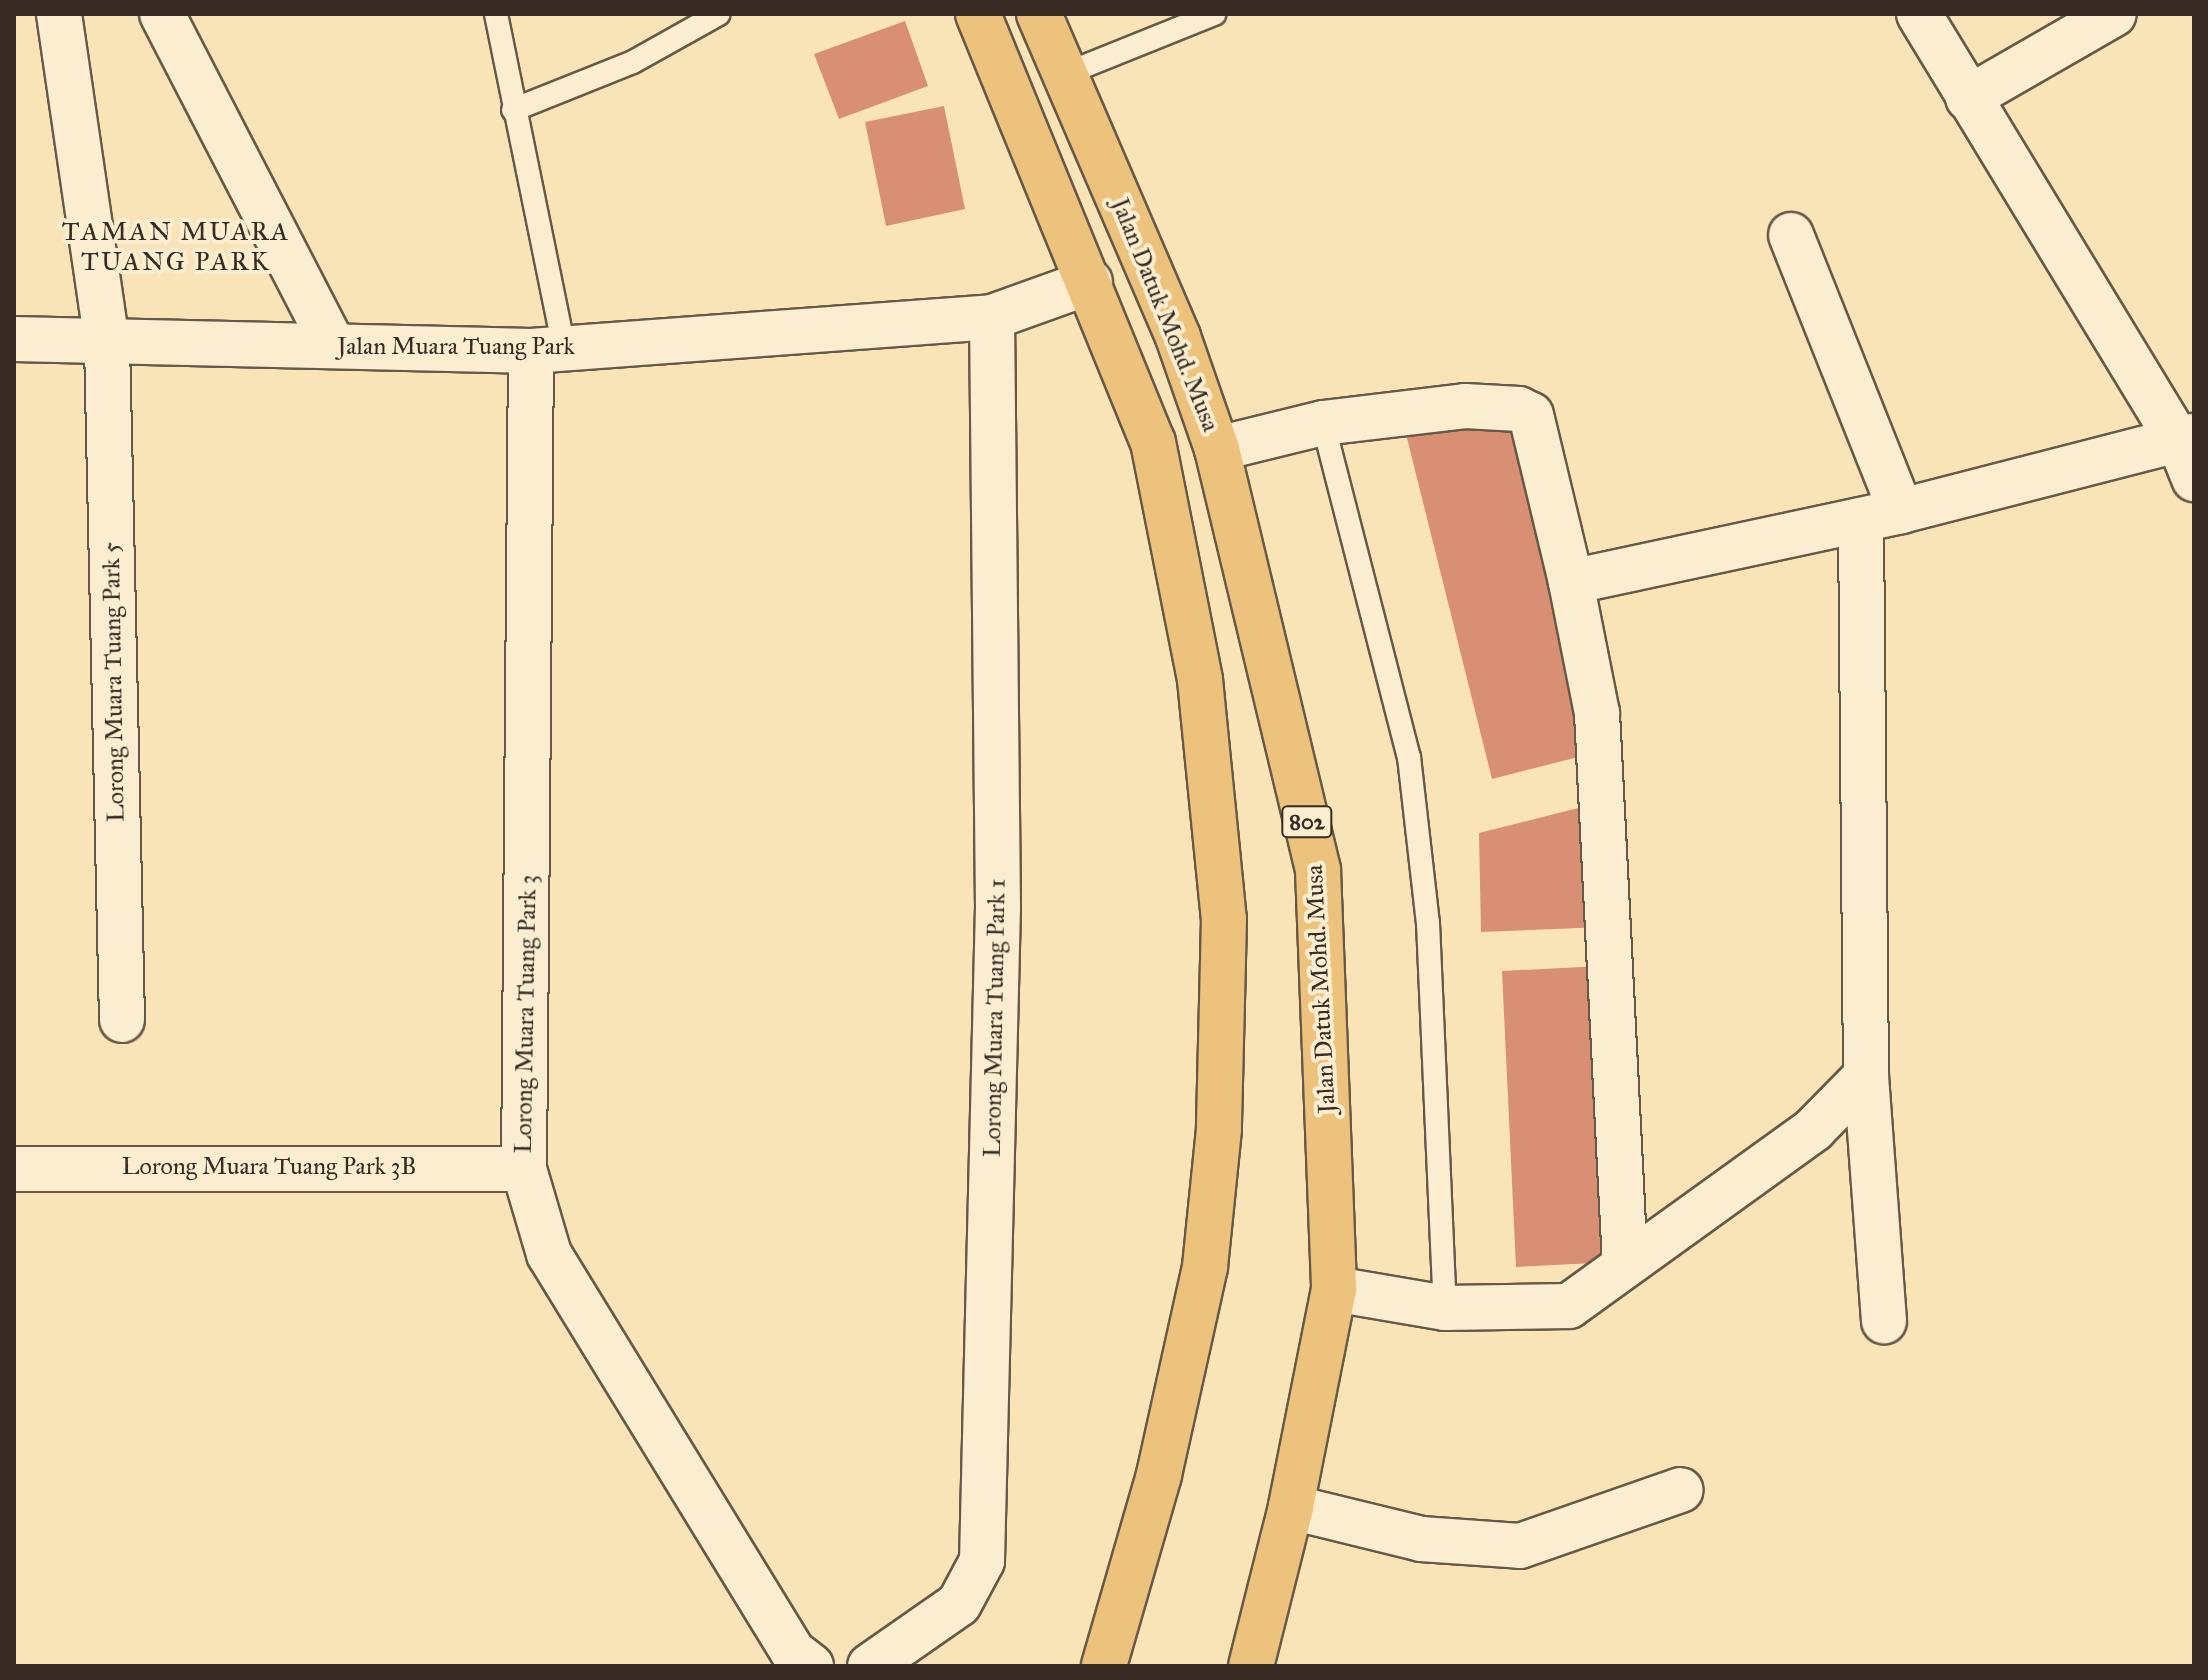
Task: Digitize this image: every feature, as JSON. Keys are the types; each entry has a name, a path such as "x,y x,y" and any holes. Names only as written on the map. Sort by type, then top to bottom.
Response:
{"highway":[{"path":"978,14 1153,442 1200,680 1224,919 1219,1129 1205,1267 1159,1475 1104,1666"},
{"name":"Jalan Datuk Mohd. Musa","path":"1039,14 1178,337 1217,449 1318,870 1334,1289 1291,1507 1251,1666"}],"street":[{"name":"Lorong Muara Tuang Park 5","path":"59,14 107,344 122,1020"},
{"path":"162,14 333,346"},
{"path":"1571,582 2189,453 1919,14"},
{"path":"1968,98 2114,14"},
{"path":"1791,235 1881,516 1866,1076 1884,1321"},
{"name":"Jalan Muara Tuang Park","path":"14,339 107,344 548,350 992,317 1090,282"},
{"name":"Lorong Muara Tuang Park 1","path":"870,1666 959,1604 982,1561 998,908 992,317"},
{"name":"Lorong Muara Tuang Park 3","path":"548,350 524,1169 549,1254 802,1659"},
{"path":"1217,449 1323,423 1465,406 1531,415 1571,582 1597,713 1625,1264"},
{"path":"1334,1289 1445,1308 1569,1306 1814,1129 1866,1076"},
{"name":"Lorong Muara Tuang Park 3B","path":"14,1169 524,1169"},
{"path":"1291,1507 1421,1539 1520,1546 1681,1490"}],"lane":[{"path":"496,14 548,350"},
{"path":"513,110 633,62 719,14"},
{"path":"1065,74 1214,14"},
{"path":"1323,423 1409,757 1428,923 1445,1308"}],"building":[{"path":"905,21 928,86 839,119 814,54"},
{"path":"944,106 965,209 886,226 865,122"},
{"path":"1513,425 1594,753 1492,779 1405,430"},
{"path":"1590,805 1603,927 1481,932 1479,833"},
{"path":"1601,966 1614,1262 1516,1267 1502,971"}],"district":[{"name":"TAMAN MUARA TUANG PARK","path":"176,247"}]}
